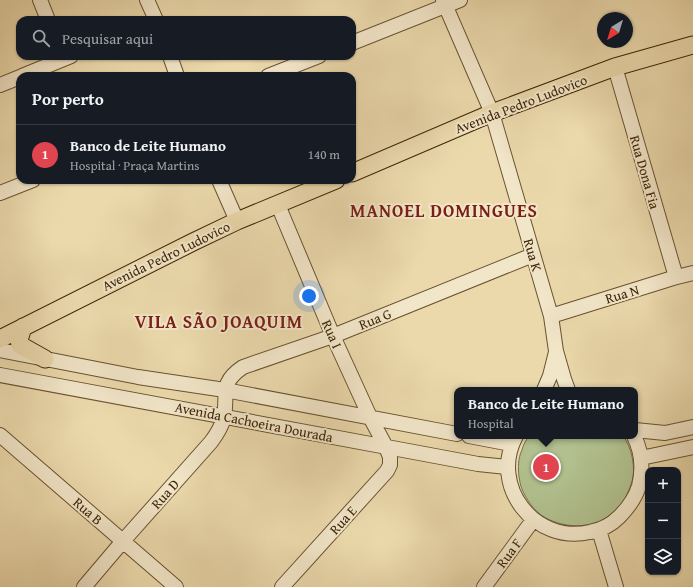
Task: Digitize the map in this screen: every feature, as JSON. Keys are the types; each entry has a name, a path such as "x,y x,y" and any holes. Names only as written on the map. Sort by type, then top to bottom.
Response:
{"main road":[{"name":"Avenida Pedro Ludovico","path":"356,171 492,113 615,67 693,45"},
{"name":"Avenida Pedro Ludovico","path":"0,339 237,221 327,184"},
{"path":"23,327 19,340 20,345 45,359"}],"street":[{"path":"40,0 46,16"},
{"path":"147,0 153,16"},
{"path":"356,41 444,3 460,0"},
{"name":"Rua K","path":"444,3 492,113 551,316 556,351 567,387"},
{"path":"30,72 59,60"},
{"path":"171,60 176,72"},
{"path":"278,72 309,60"},
{"name":"Rua Dona Fia","path":"615,67 676,277"},
{"path":"0,85 16,78"},
{"path":"0,193 23,184"},
{"path":"221,184 237,221"},
{"name":"Rua I","path":"278,205 333,336 370,417 386,447"},
{"name":"Rua G","path":"225,390 234,373 242,367 333,336 533,255"},
{"name":"Rua N","path":"551,316 693,273"},
{"name":"Avenida Cachoeira Dourada","path":"0,350 138,377 225,390 454,433"},
{"name":"Rua K","path":"545,387 550,376 556,351"},
{"name":"Avenida Cachoeira Dourada","path":"0,375 478,464 507,467"},
{"name":"Rua D","path":"84,587 123,540 217,434 224,416 225,390"},
{"path":"638,430 665,433 693,428"},
{"name":"Rua B","path":"0,435 176,587"},
{"path":"503,439 514,440 507,467 509,482 514,496 522,509 533,520 548,529 565,534 582,534 599,530 615,521 628,509 637,493 641,476 641,458 635,439"},
{"path":"641,458 693,446"},
{"name":"Rua E","path":"282,587 387,471 390,465 390,458 386,447"},
{"name":"Rua F","path":"484,587 533,520"},
{"path":"599,530 616,587"}],"green space":[{"path":"527,439 625,439 631,452 634,471 632,482 621,505 607,517 581,526 562,524 544,517 534,508 521,488 518,467 524,444"}],"place":[{"name":"Banco de Leite Humano","path":"546,467"}],"district":[{"name":"MANOEL DOMINGUES","path":"444,210"},
{"name":"VILA SÃO JOAQUIM","path":"219,321"}]}
